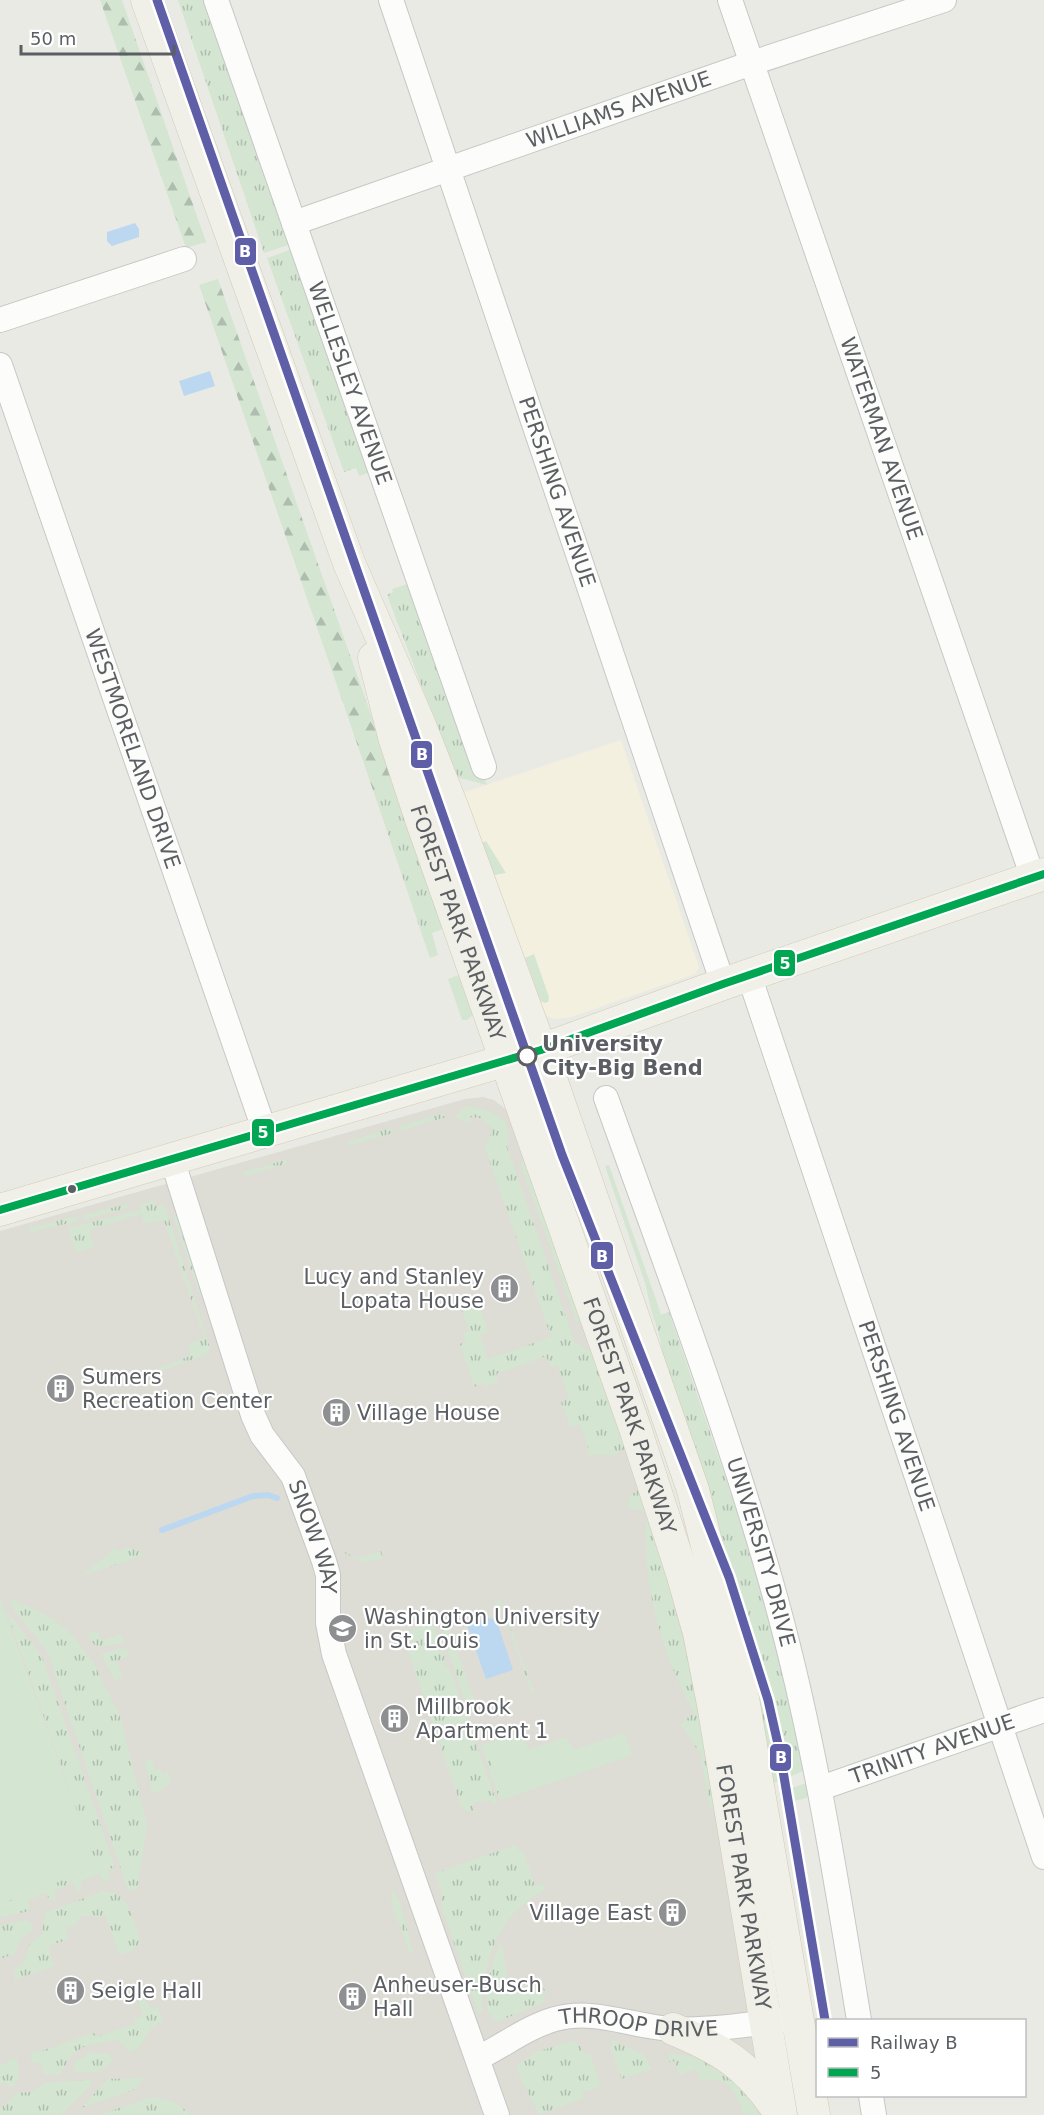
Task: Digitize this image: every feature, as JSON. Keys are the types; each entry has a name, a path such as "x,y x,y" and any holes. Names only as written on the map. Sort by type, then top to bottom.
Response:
{"main road":[{"name":"FOREST PARK PARKWAY","path":"147,0 349,563 442,780 541,1050 693,1490 716,1572 738,1669 814,2115"},
{"name":"FOREST PARK PARKWAY","path":"349,563 395,740 635,1428 699,1633 724,1765 781,2115"},
{"path":"0,1210 541,1050 736,979 1039,876"},
{"path":"673,2029 713,2046 739,2063 761,2086 781,2115"}],"street":[{"name":"WELLESLEY AVENUE","path":"216,0 484,767"},
{"name":"PERSHING AVENUE","path":"391,0 1044,1857"},
{"name":"WATERMAN AVENUE","path":"730,0 1039,876"},
{"name":"WILLIAMS AVENUE","path":"294,223 752,63 944,0"},
{"path":"0,320 184,259"},
{"name":"WESTMORELAND DRIVE","path":"0,365 265,1132"},
{"name":"UNIVERSITY DRIVE","path":"606,1098 672,1281 776,1599 821,1788 859,2019"},
{"name":"SNOW WAY","path":"172,1159 253,1415 262,1435 293,1476 324,1561 328,1575 328,1623 334,1654 387,1810 478,2058"},
{"name":"TRINITY AVENUE","path":"821,1788 1044,1710"},
{"name":"THROOP DRIVE","path":"478,2058 539,2025 573,2016 605,2016 637,2024 673,2029 766,2022 797,2017"},
{"path":"478,2058 497,2115"},
{"path":"871,2097 874,2115"}],"shaded area":[{"path":"621,740 699,967 695,974 571,1017 555,1019 542,1014 462,793"},
{"name":"Washington University in St. Louis","path":"483,1097 494,1100 509,1112 628,1439 693,1663 771,2115 0,2115 0,1231 465,1099"}],"green space":[{"path":"100,0 122,0 206,242 186,248"},
{"path":"178,0 204,0 291,244 264,253"},
{"path":"293,249 371,472 359,476 356,468 344,472 267,258"},
{"path":"218,279 395,783 373,790 199,285"},
{"path":"410,583 487,785 456,777 387,595 393,592 392,589"},
{"path":"395,783 443,929 432,933 438,955 430,958 373,790"},
{"path":"486,841 506,873 494,875 480,844"},
{"path":"534,954 549,997 548,1002 544,1003 540,1000 525,958"},
{"path":"459,975 473,1015 467,1020 462,1020 448,979"},
{"path":"469,1106 494,1113 505,1122 508,1129 507,1147 575,1343 591,1352 626,1448 615,1455 588,1455 588,1446 580,1424 570,1427 561,1402 569,1399 557,1365 551,1367 546,1356 496,1374 498,1382 486,1387 484,1383 474,1387 460,1344 466,1341 463,1333 469,1331 458,1300 475,1294 489,1332 480,1335 488,1359 551,1337 485,1148 493,1129 481,1118 470,1117 470,1121 466,1122 455,1117 463,1108"},
{"path":"444,1113 446,1117 400,1131 398,1127"},
{"path":"391,1128 393,1133 349,1146 347,1142"},
{"path":"286,1160 287,1164 244,1176 243,1172"},
{"path":"524,1162 580,1321 577,1323 520,1163"},
{"path":"609,1165 661,1314 653,1317 645,1283 605,1166"},
{"path":"153,1201 156,1206 164,1204 210,1348 206,1355 157,1372 156,1369 190,1356 188,1344 204,1338 164,1220 145,1224 141,1214 90,1230 94,1247 76,1253 68,1228 141,1210 139,1205"},
{"path":"127,1204 128,1208 84,1220 83,1215"},
{"path":"176,1214 203,1295 198,1291 173,1215"},
{"path":"76,1216 78,1221 31,1232 29,1228"},
{"path":"669,1312 760,1579 806,1770 772,1784 653,1317"},
{"path":"639,1490 664,1569 685,1648 702,1729 714,1811 709,1806 701,1755 680,1724 694,1713 671,1665 656,1616 647,1566 646,1514 644,1510 627,1508 630,1495"},
{"path":"113,1547 118,1551 129,1547 146,1555 81,1576 111,1552"},
{"path":"343,1551 356,1558 381,1551 383,1558 362,1561 352,1558"},
{"path":"1,1596 7,1612 42,1656 115,1867 109,1869 110,1880 103,1881 99,1874 80,1881 82,1890 77,1891 73,1883 54,1891 56,1900 50,1901 46,1893 28,1900 30,1911 0,1917 0,1904 97,1867"},
{"path":"0,1599 97,1867 0,1904"},
{"path":"13,1599 54,1619 75,1638 93,1662 120,1716 147,1824 137,1890 130,1891 126,1885 47,1651 10,1605"},
{"path":"500,1600 535,1693 532,1694 502,1608 494,1603 446,1620 478,1710 469,1713 438,1622"},
{"path":"430,1624 434,1626 437,1636 434,1642 435,1648 444,1654 446,1668 449,1667 497,1803 492,1804 490,1800 472,1803 474,1810 468,1812 461,1806 404,1639 407,1632"},
{"path":"97,1630 102,1641 122,1634 124,1641 120,1644 96,1647 87,1634"},
{"path":"122,1648 127,1649 129,1656 117,1661 123,1678 118,1678 116,1682 101,1654"},
{"path":"522,1732 528,1750 566,1737 574,1750 624,1733 633,1755 504,1799 485,1744"},
{"path":"485,1744 504,1799 500,1801 481,1745"},
{"path":"151,1759 155,1771 160,1769 163,1774 168,1772 171,1783 155,1794 152,1792 145,1761"},
{"path":"807,1783 807,1798 781,1804 779,1792"},
{"path":"516,1845 519,1851 523,1850 535,1886 544,1884 545,1890 528,1901 504,1926 490,1957 482,2012 478,2013 441,1906 442,1893 435,1873"},
{"path":"392,1889 399,1901 414,1955 408,1949 391,1901"},
{"path":"103,1891 119,1896 130,1910 141,1944 134,1947 135,1950 119,1955 105,1915 95,1918 94,1915 80,1917 76,1925 66,1928 69,1939 48,1946 54,1966 14,1980 15,1970 25,1960 29,1945 42,1934 45,1913"},
{"path":"25,1920 32,1924 32,1931 21,1939 14,1954 0,1959 0,1925"},
{"path":"502,1941 507,1978 521,1987 541,1986 547,1992 543,1997 545,2002 497,2022 488,2012 487,1994 492,1967"},
{"path":"142,1996 151,2008 157,2006 163,2020 152,2029 135,2050 129,2052 122,2043 114,2040 83,2047 72,2055 60,2074 44,2074 40,2062 33,2064 30,2056 34,2050 38,2052 94,2033 96,2037 135,2024 134,2019 143,2016 137,1998"},
{"path":"612,2040 644,2055 652,2069 621,2079 611,2048"},
{"path":"573,2041 580,2045 585,2055 590,2053 601,2087 582,2093 584,2098 539,2115 515,2067 536,2052"},
{"path":"86,2052 109,2054 113,2060 100,2072 74,2072 74,2061 86,2056"},
{"path":"669,2054 697,2058 723,2072 744,2092 759,2115 744,2115 730,2087 718,2080 700,2081 696,2069 679,2075 674,2061 669,2062"},
{"path":"10,2058 17,2060 18,2068 17,2079 11,2088 5,2082 0,2084 0,2065 8,2062"},
{"path":"143,2078 136,2089 81,2108 108,2079"},
{"path":"90,2080 91,2086 61,2115 0,2115 0,2109 17,2093 32,2092 45,2083"},
{"path":"151,2097 172,2101 193,2115 99,2115"}],"water":[{"path":"135,223 139,229 139,237 112,246 107,241 107,232"},
{"path":"210,371 215,386 184,396 179,381"},
{"path":"488,1618 496,1619 513,1670 486,1679 467,1625"}],"waterway":[{"path":"162,1530 253,1496 268,1495 277,1498"}],"rail line":[{"name":"B","path":"157,0 562,1155 729,1577 768,1700 780,1753 825,2019"}],"transit line":[{"name":"5","path":"0,1210 541,1050 723,984 1044,874"}],"place":[{"name":"University City-Big Bend","path":"527,1056"},
{"name":"Lucy and Stanley Lopata House","path":"505,1289"},
{"name":"Sumers Recreation Center","path":"61,1389"},
{"name":"Village House","path":"336,1413"},
{"name":"Washington University in St. Louis","path":"343,1629"},
{"name":"Millbrook Apartment 1","path":"395,1719"},
{"name":"Village East","path":"673,1913"},
{"name":"Seigle Hall","path":"70,1991"},
{"name":"Anheuser-Busch Hall","path":"352,1997"}]}
